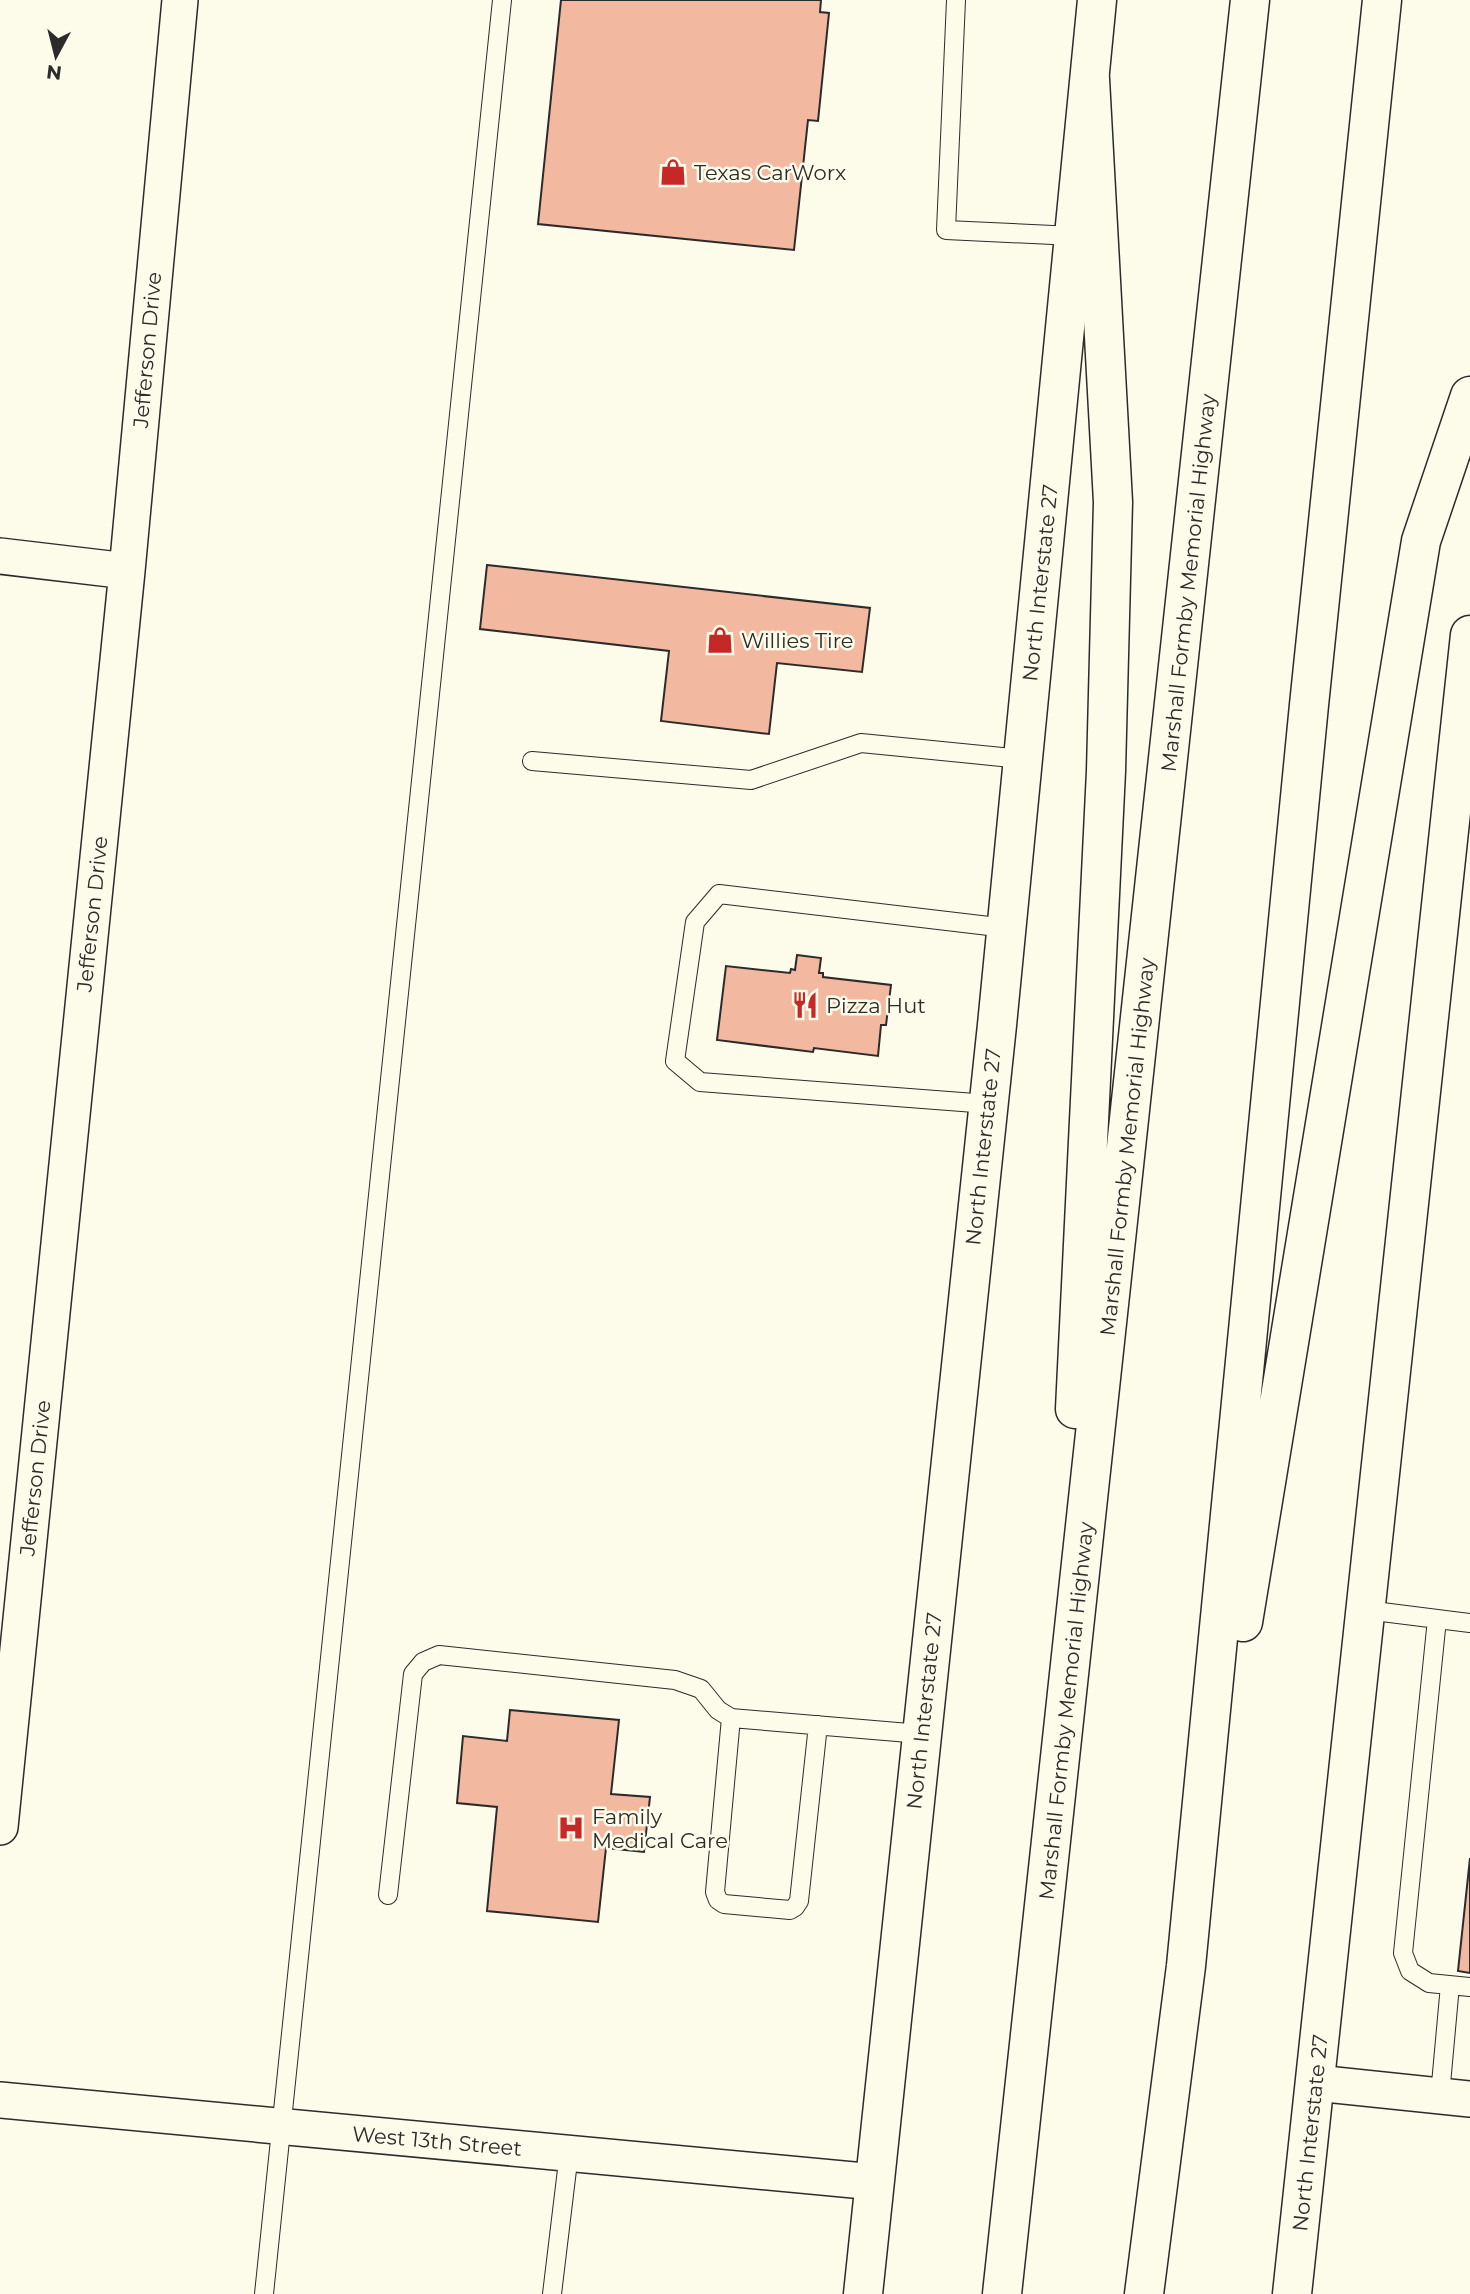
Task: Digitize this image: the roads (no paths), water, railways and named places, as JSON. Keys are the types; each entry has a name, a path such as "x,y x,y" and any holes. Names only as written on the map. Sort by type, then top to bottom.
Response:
{"main road":[{"name":"North Interstate 27","path":"863,2294 1006,928 1097,0"},
{"name":"Marshall Formby Memorial Highway","path":"1002,2294 1250,0"},
{"path":"1144,2294 1186,1966 1305,747 1382,0"},
{"path":"1055,1814 1106,771 1113,502 1090,79"},
{"path":"1186,1966 1421,541 1470,396"},
{"name":"North Interstate 27","path":"1292,2294 1366,1610 1462,784 1470,635"}],"street":[{"name":"Jefferson Drive","path":"0,1827 127,571 180,0"},
{"path":"0,556 127,571"},
{"path":"1316,2083 1455,2097"},
{"name":"West 13th Street","path":"0,2100 875,2182"}],"lane":[{"path":"264,2294 502,0"},
{"path":"956,0 946,230 1074,236"},
{"path":"531,761 751,780 861,743 1022,759"},
{"path":"988,1104 700,1082 675,1061 695,922 719,894 1006,928"},
{"path":"1366,1610 1470,1623"},
{"path":"1437,1619 1403,1952 1410,1971 1429,1983 1470,1987"},
{"path":"388,1895 413,1674 422,1662 439,1655 675,1680 701,1689 718,1710 732,1718 921,1734"},
{"path":"732,1718 715,1892 723,1904 790,1910 799,1901 818,1725"},
{"path":"1450,1985 1455,2097"},
{"path":"552,2294 569,2153"}],"place":[{"name":"Texas CarWorx","path":"673,172"},
{"name":"Willies Tire","path":"720,640"},
{"name":"Pizza Hut","path":"805,1005"},
{"name":"Family Medical Care","path":"571,1828"}]}
